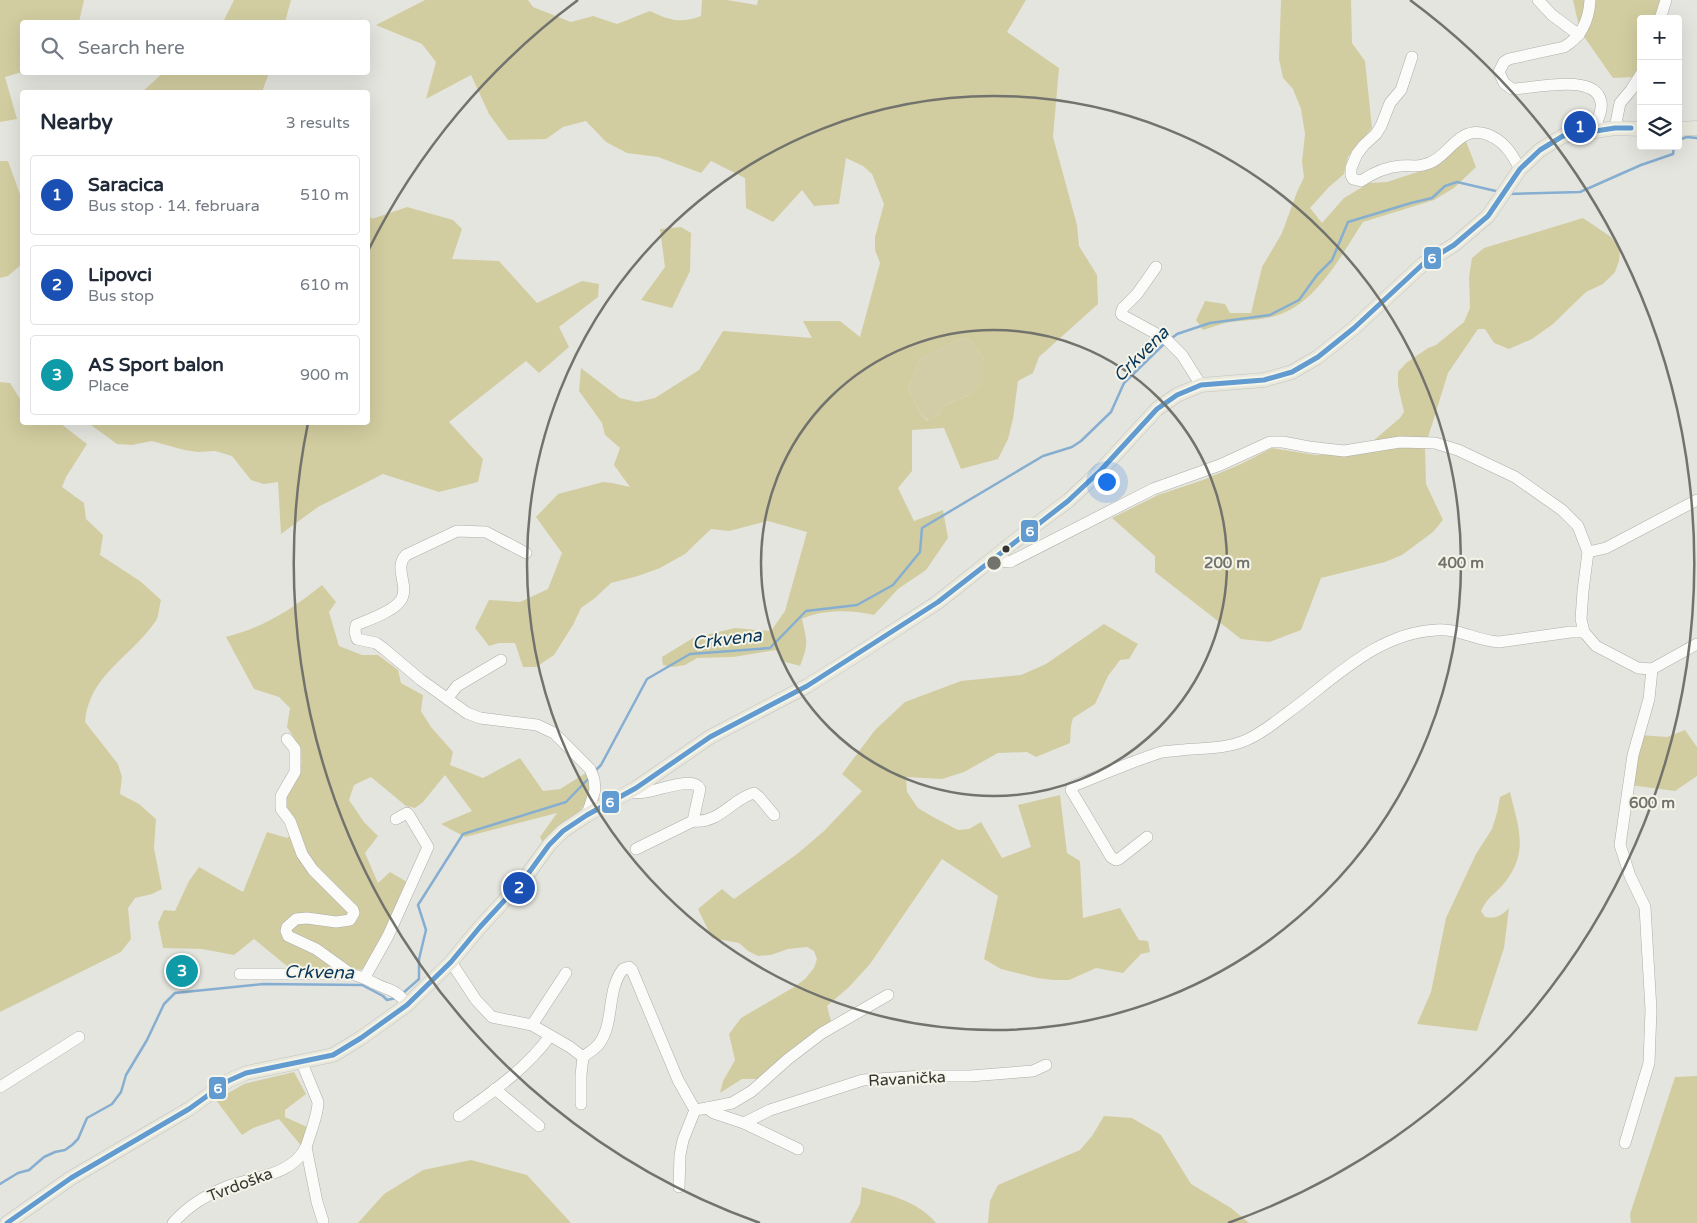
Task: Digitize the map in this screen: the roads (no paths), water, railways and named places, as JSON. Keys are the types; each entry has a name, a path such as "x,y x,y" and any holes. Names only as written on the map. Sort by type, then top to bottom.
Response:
{"main road":[{"path":"7,1223 71,1178 189,1109 228,1081 246,1073 302,1063 333,1055 361,1038 403,998 451,962 525,878 549,845 563,831 586,815 626,793 710,737 806,686 938,602 1068,502 1157,410 1176,395 1201,385 1264,380 1292,372 1318,357 1354,328 1423,264 1454,245 1488,216 1520,169 1540,150 1563,136 1615,128 1637,129"},
{"path":"1682,129 1697,128"}],"street":[{"path":"1538,0 1552,15 1579,34"},
{"path":"1590,0 1589,11 1577,38 1564,47 1509,59 1504,62 1499,72 1504,83 1512,89 1572,84 1592,89 1598,94 1601,102 1593,132"},
{"path":"1661,15 1666,0"},
{"path":"1412,57 1401,90 1390,103 1381,126 1376,134 1356,154 1351,168 1353,179 1361,181 1374,172 1390,167 1423,165 1441,155 1462,137 1469,133 1478,132 1498,139 1512,154 1520,169"},
{"path":"1615,128 1620,102 1637,80"},
{"path":"1156,267 1121,313 1124,317 1168,342 1182,355 1201,385"},
{"path":"995,557 1001,561 1010,562 1153,489 1220,466 1270,442 1344,450 1400,442 1435,443 1458,450 1515,478 1562,510 1578,526 1588,552 1581,619 1584,632 1596,646 1638,668 1652,669 1697,644"},
{"path":"1588,552 1606,548 1697,500"},
{"path":"526,553 486,532 457,531 406,555 400,565 403,585 403,594 400,601 380,615 356,625 355,632 357,639 383,648 403,666 467,713 480,718 537,725 554,733 592,774 595,790 586,815"},
{"path":"1147,837 1119,859 1116,860 1111,857 1071,790 1073,786 1163,752 1226,746 1246,740 1270,726 1304,701 1347,665 1388,642 1409,635 1428,630 1454,630 1490,642 1499,642 1571,632 1584,632"},
{"path":"447,699 458,686 501,660"},
{"path":"1624,1143 1649,1064 1651,1010 1645,907 1630,876 1620,845 1634,755 1649,699 1652,669"},
{"path":"287,739 295,749 296,772 280,796 281,808 290,821 302,854 326,884 348,903 354,913 350,920 336,922 307,918 296,919 287,926 286,931 288,936 316,949 351,974"},
{"path":"626,793 648,792 682,784 697,784 700,786 700,791 693,821"},
{"path":"636,849 693,821 702,822 713,818 754,793 760,797 774,815"},
{"path":"365,977 388,936 428,847 410,815 406,813 396,819"},
{"path":"451,962 476,1000 492,1016 532,1025 583,1056"},
{"path":"582,1104 581,1076 583,1056 598,1044 608,1020 613,988 623,969 629,967 632,970 678,1080 695,1110 682,1148 679,1187"},
{"path":"532,1025 566,973"},
{"path":"240,974 351,974 365,977 403,998"},
{"path":"695,1110 732,1103 752,1090 822,1033 888,995"},
{"path":"459,1116 533,1057 550,1036"},
{"path":"0,1087 79,1037"},
{"name":"Tvrdoška","path":"173,1223 196,1202 227,1187 282,1169 296,1160 306,1147 318,1109 318,1102 302,1063"},
{"name":"Ravanička","path":"744,1123 770,1110 863,1080 924,1076 970,1076 1033,1071 1046,1065"},
{"path":"495,1089 539,1126"},
{"path":"707,1108 714,1113 744,1123 798,1149"},
{"name":"Tvrdoška","path":"306,1147 317,1202 323,1221"}],"waterway":[{"name":"Crkvena","path":"1682,139 1697,138"},
{"name":"Crkvena","path":"1508,194 1580,192 1641,165 1673,154 1674,150"},
{"name":"Crkvena","path":"1172,338 1177,334 1210,323 1270,315 1299,300 1317,275 1332,260 1348,222 1432,198 1445,186 1457,182 1500,192"},
{"name":"Crkvena","path":"595,771 601,765 647,679 690,654 770,648 806,611 857,605 893,585 920,552 922,528 1043,456 1072,447 1081,441 1111,412 1124,383 1165,343"},
{"name":"Crkvena","path":"402,994 419,979 419,959 426,930 418,905 463,834 566,802 590,777"},
{"name":"Crkvena","path":"0,1184 18,1173 29,1170 44,1157 65,1150 78,1139 87,1118 112,1104 121,1092 126,1075 147,1040 164,1004 175,993 263,984 362,985 387,1000 396,998"}],"place":[{"name":"Saracica","path":"1580,127"},
{"name":"Lipovci","path":"519,888"},
{"name":"AS Sport balon","path":"182,971"}]}
